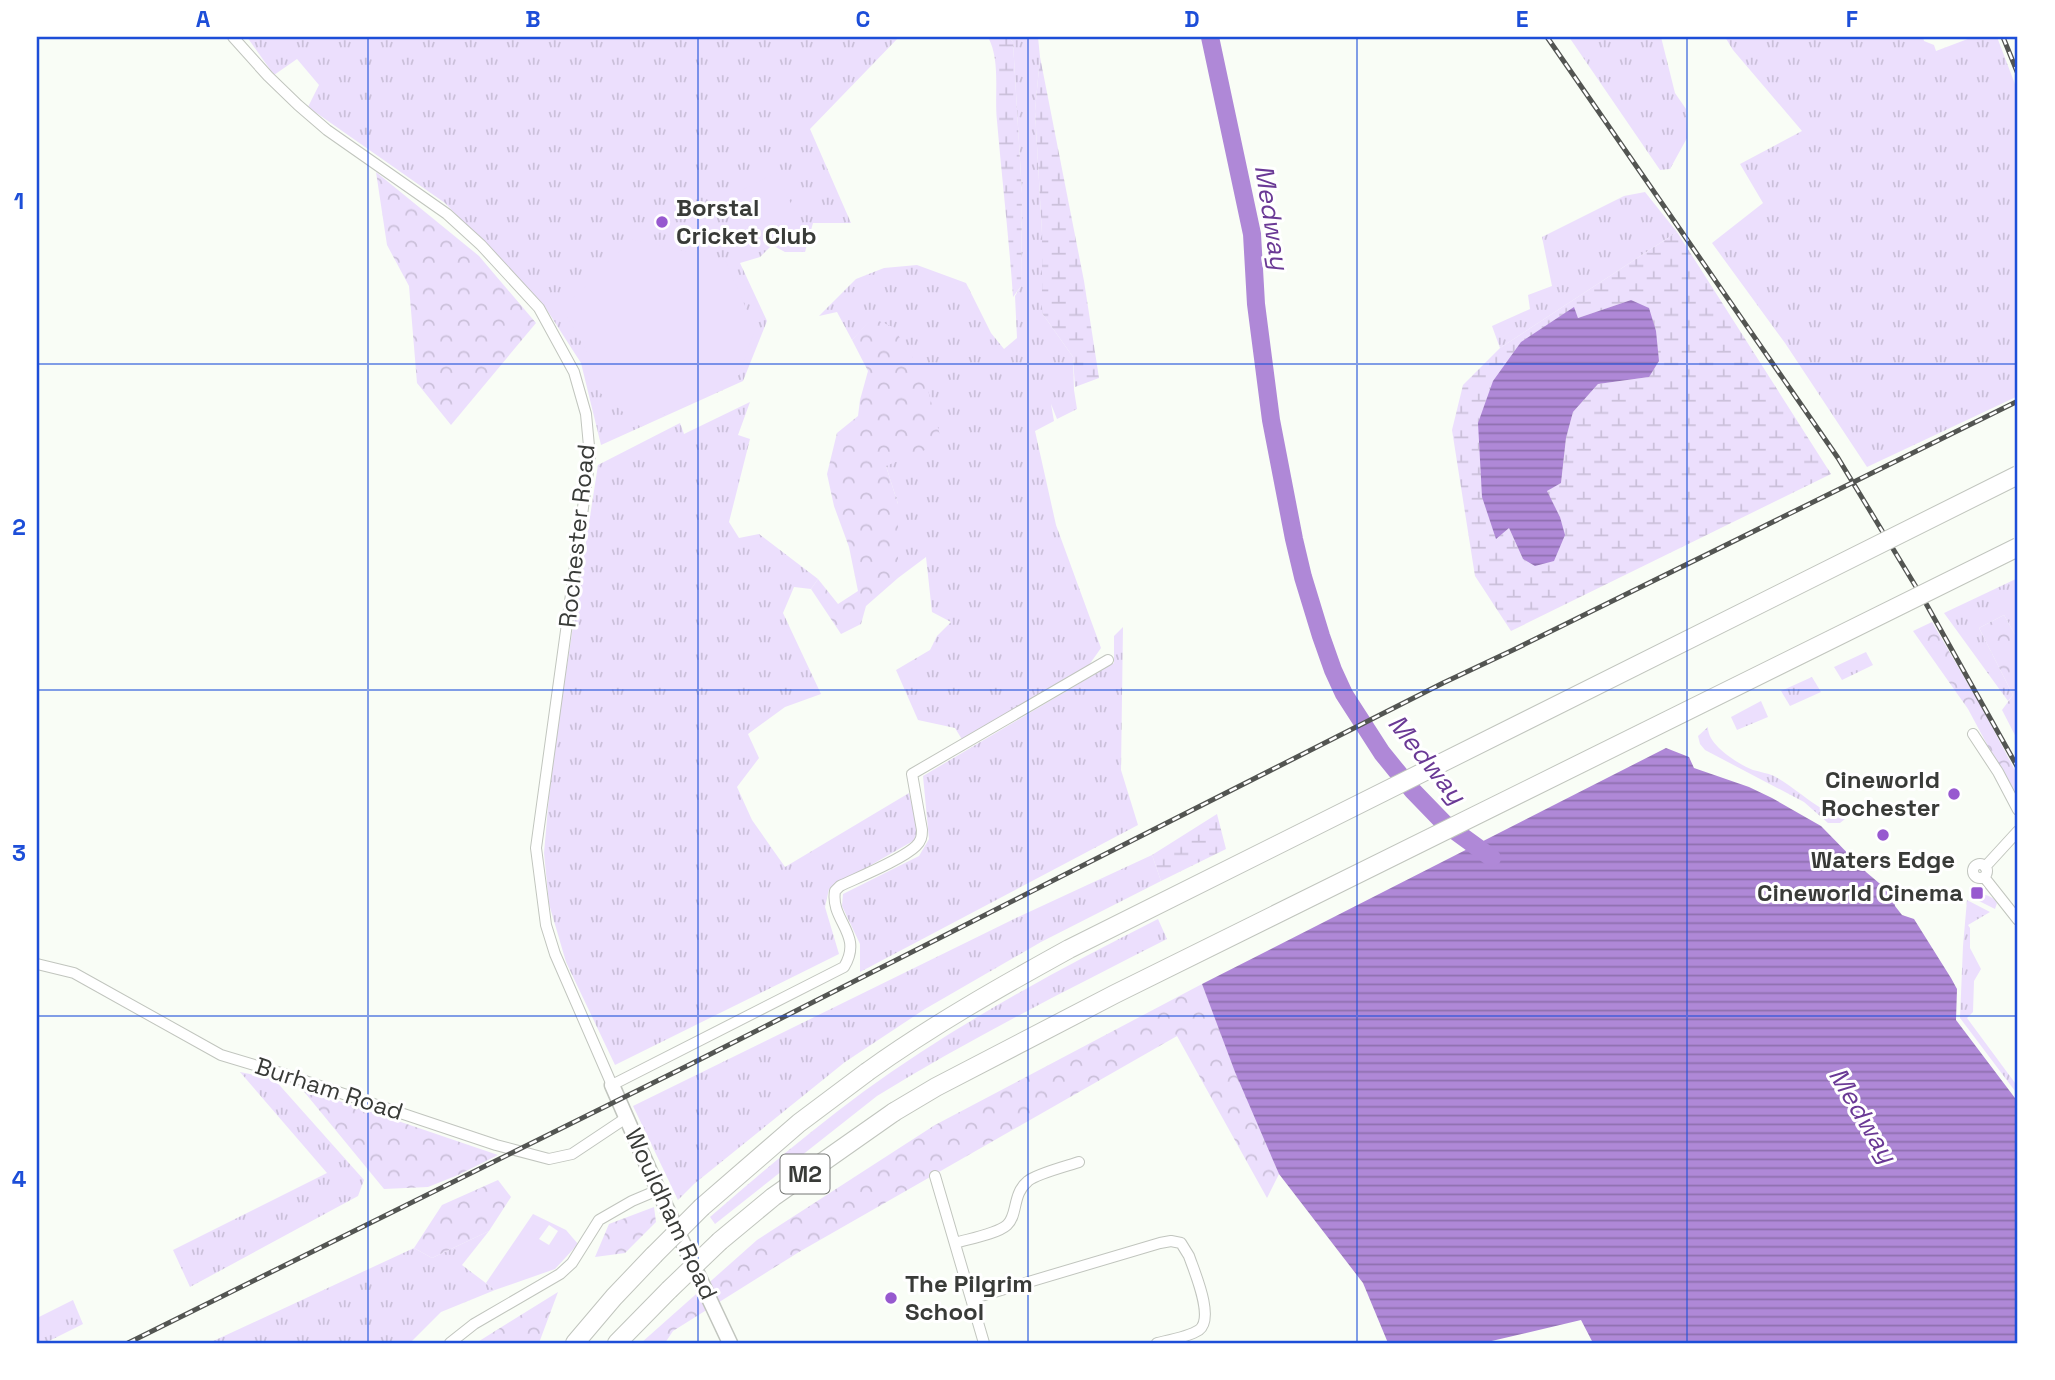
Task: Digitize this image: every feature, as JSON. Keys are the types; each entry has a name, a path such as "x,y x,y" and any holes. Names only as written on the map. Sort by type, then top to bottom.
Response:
{"highway":[{"name":"M2","path":"575,1343 614,1297 702,1207 799,1123 905,1045 994,990 1069,948 2018,475"},
{"name":"M2","path":"617,1343 720,1241 773,1196 894,1112 936,1087 1105,1000 2018,547"}],"street":[{"name":"Rochester Road","path":"233,37 278,86 327,130 447,214 481,245 544,314 574,372 586,414 590,457 536,848 546,925 555,954 612,1085"},
{"path":"612,1085 844,967 851,956 849,934 834,904 835,891 906,853 922,838 912,774 1108,660"},
{"path":"1973,734 1998,772 2018,810"},
{"path":"2018,831 1985,872 2018,920"},
{"name":"Burham Road","path":"37,964 74,973 221,1055 549,1159 572,1154 626,1118"},
{"name":"Wouldham Road","path":"612,1085 730,1343"},
{"path":"955,1243 1007,1225 1017,1194 1029,1180 1079,1162"},
{"path":"935,1177 984,1343"},
{"path":"450,1343 474,1324 560,1274 572,1264 599,1220 658,1190"},
{"path":"971,1299 1160,1243 1177,1242 1186,1248 1189,1256 1206,1310 1206,1321 1199,1330 1157,1343"}],"green space":[{"path":"247,37 899,37 810,129 851,223 813,223 805,252 785,252 772,245 760,257 740,263 767,321 743,381 601,445 581,363 545,307 445,203 308,107 319,85 297,59 274,75"},
{"path":"988,37 1008,37 1013,42 1022,194 1021,286 1013,297 997,121 996,67"},
{"path":"1008,37 1038,37 1040,57 1035,111 1042,233 1042,313 1073,357 1077,409 1057,419 1051,404 1054,421 1035,431 1056,525 1101,648 1089,665 963,741 955,728 918,720 896,670 930,650 937,636 951,622 932,612 926,557 898,578 898,504 886,466 872,319 852,340 837,312 819,316 856,279 884,268 917,265 966,283 991,333 1004,349 1017,338 1015,296 1021,286 1022,194 1013,42"},
{"path":"1569,37 1661,37 1675,93 1686,109 1687,138 1670,169 1660,170"},
{"path":"1725,37 1923,37 1924,41 1934,45 1936,51 1973,37 1997,37 2018,92 2018,396 1867,467 1785,343 1712,243 1763,203 1740,164 1802,131"},
{"path":"1040,57 1084,281 1099,378 1075,387 1073,357 1042,313 1042,233 1035,111"},
{"path":"376,172 479,256 536,323 451,425 417,383 409,286 387,245"},
{"path":"776,173 800,222 751,246 727,197"},
{"path":"1645,192 1677,232 1500,348 1492,326 1530,309 1528,295 1552,286 1542,237 1624,196"},
{"path":"1677,232 1831,474 1511,631 1475,576 1452,430 1463,385 1500,348","holes":["1631,300 1649,377 1598,384 1573,412 1566,438 1561,483 1546,491 1560,517 1523,559 1509,528 1574,308 1578,318"]},
{"path":"631,239 725,260 755,329 739,375 641,427 598,391 591,360 563,309"},
{"path":"872,318 893,327 924,375 942,443 886,466 898,504 898,578 866,606 861,624 841,634 811,589 818,579 838,604 858,591 849,547 834,506 827,474 837,433 858,416 868,371 852,340"},
{"path":"750,402 738,435 750,439 729,522 739,538 759,534 818,579 811,589 794,587 783,613 821,694 785,707 748,734 759,758 737,787 752,820 785,867 909,793 919,834 913,841 829,889 825,907 839,954 615,1065 566,962 549,904 544,853 552,762 598,465 680,423 684,434"},
{"path":"2018,578 2018,640 2004,615 1979,628 2013,695 2008,701 1944,613"},
{"path":"2004,615 2018,640 2018,741 2002,710 2013,695 1979,628"},
{"path":"1932,622 2018,776 2018,802 1968,709 1913,631"},
{"path":"1123,627 1121,770 1138,825 860,972 860,944 842,906 843,894 919,856 929,839 923,776 1114,663 1114,636"},
{"path":"1866,652 1873,665 1842,680 1834,667"},
{"path":"1812,677 1821,692 1790,706 1781,691"},
{"path":"1761,701 1768,717 1737,730 1731,717"},
{"path":"1708,727 1712,740 1732,759 1753,770 1774,776 1824,810 1840,811 1845,819 1840,823 1828,823 1804,802 1705,750 1698,736"},
{"path":"1217,814 1226,849 1161,881 1152,855"},
{"path":"1152,855 1161,881 1041,942 925,1009 845,1062 694,1184 678,1200 633,1106 1016,918"},
{"path":"1975,894 1993,898 1997,903 1995,909 1971,897"},
{"path":"1967,900 1990,912 1968,925 1970,948 1981,969 1974,981 1973,1012 1967,1018 2018,1087 2018,1095 1960,1018"},
{"path":"1158,919 1167,939 984,1034 877,1096 715,1224 710,1217 824,1122 898,1067 1007,1000"},
{"path":"1202,984 1279,1174 1267,1198 1177,1036 799,1252 673,1331 665,1343 641,1343 757,1240 935,1125"},
{"path":"240,1072 274,1079 364,1180 358,1196 190,1287 173,1250 327,1173"},
{"path":"301,1088 498,1155 428,1187 384,1189"},
{"path":"498,1180 511,1197 489,1231 432,1258 414,1248 442,1205"},
{"path":"654,1207 656,1222 625,1253 595,1257 609,1224"},
{"path":"533,1214 566,1230 578,1244 555,1269 495,1290 486,1283","holes":["549,1225 558,1231 549,1245 539,1239"]},
{"path":"489,1231 462,1265 495,1290 441,1312 410,1343 209,1343 414,1248 432,1258"},
{"path":"558,1292 539,1343 476,1343"},
{"path":"73,1300 83,1324 45,1343 37,1343 37,1318"}],"water":[{"path":"1631,300 1649,308 1656,331 1659,361 1649,377 1598,384 1573,412 1566,438 1561,483 1547,491 1560,517 1565,535 1554,561 1535,566 1523,559 1509,528 1496,539 1482,497 1478,423 1493,381 1521,342 1574,307 1578,318"},
{"path":"1666,748 1689,757 1694,768 1749,787 1821,826 1892,894 1895,906 1902,915 1914,919 1951,978 1957,989 1956,1020 2018,1102 2018,1343 1593,1343 1581,1320 1483,1343 1388,1343 1363,1283 1279,1174 1235,1072 1202,984"}],"waterway":[{"name":"Medway","path":"1210,37 1252,234 1256,304 1271,420 1294,539 1321,636 1344,694 1382,753 1444,823 1492,858"}],"railway":[{"path":"1547,37 1838,458 1924,600 2018,768"},
{"path":"2003,37 2018,74"},
{"path":"128,1343 681,1069 1443,683 2018,401"}],"place":[{"name":"Borstal Cricket Club","path":"662,222"},
{"name":"Cineworld Rochester","path":"1954,794"},
{"name":"Waters Edge","path":"1883,835"},
{"name":"Cineworld Cinema","path":"1977,893"},
{"name":"The Pilgrim School","path":"891,1298"}]}
